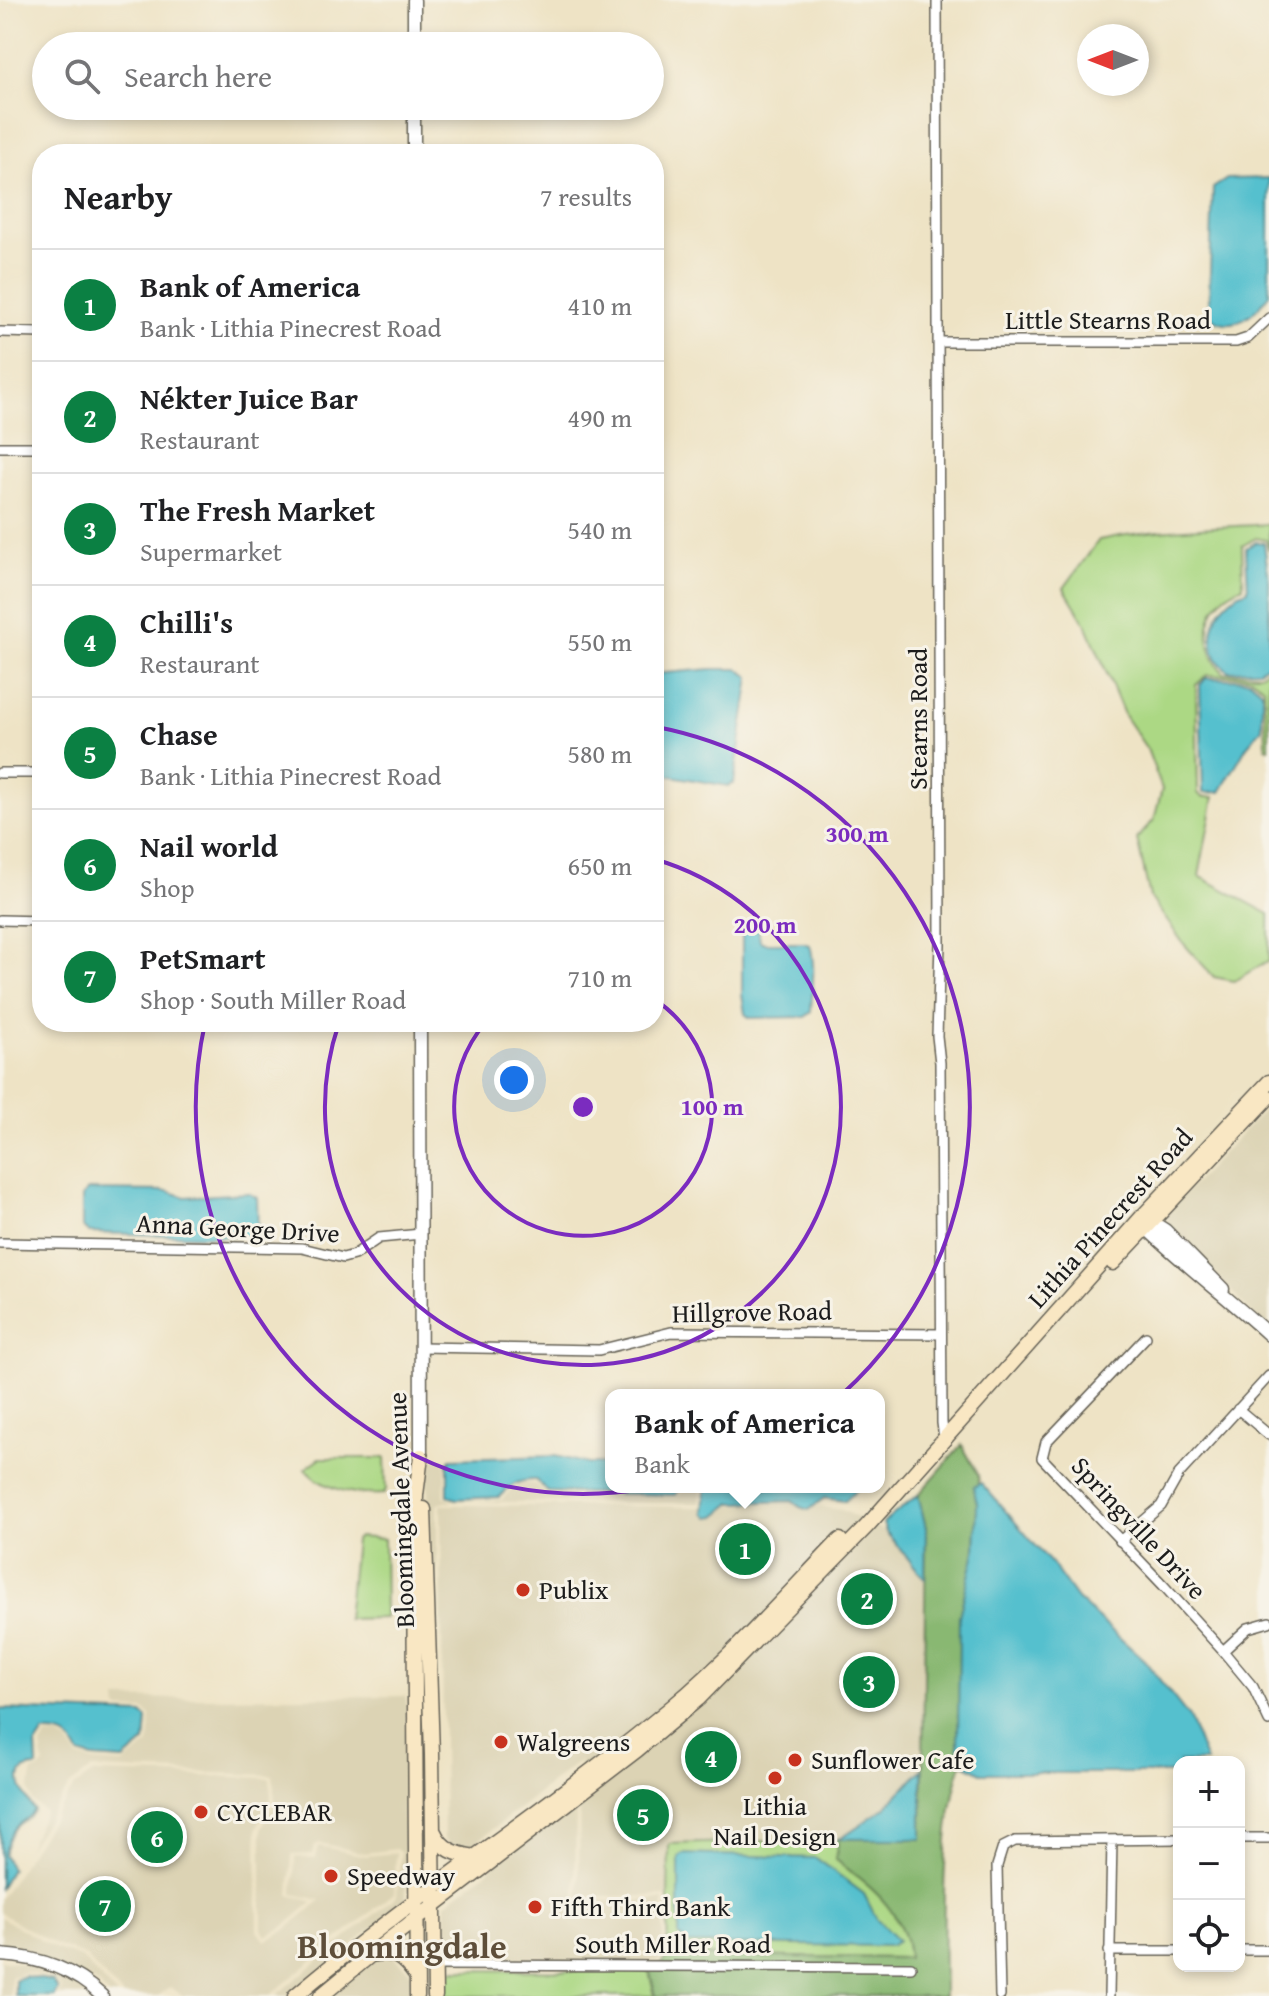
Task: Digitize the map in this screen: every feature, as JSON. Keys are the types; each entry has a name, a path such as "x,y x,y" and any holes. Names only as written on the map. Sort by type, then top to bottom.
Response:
{"main road":[{"name":"Lithia Pinecrest Road","path":"1154,1221 1269,1082"},
{"name":"Lithia Pinecrest Road","path":"321,1996 687,1708 867,1526 918,1465 1269,1097"},
{"name":"Bloomingdale Avenue","path":"421,1456 434,1830 435,1996"},
{"path":"417,1996 414,1556 421,1456"},
{"name":"Lithia Pinecrest Road","path":"295,1996 383,1923 475,1857 686,1695 742,1642 882,1496 918,1465"},
{"path":"434,1830 445,1848 475,1857"},
{"path":"371,1955 386,1952 400,1956 416,1976"}],"street":[{"path":"414,0 414,32"},
{"name":"Stearns Road","path":"937,0 940,944 937,1036 940,1063 944,1438"},
{"path":"414,120 414,144"},
{"name":"Little Stearns Road","path":"939,342 1236,342 1248,338 1269,318"},
{"path":"0,332 32,333"},
{"path":"0,447 32,447"},
{"path":"0,773 32,773"},
{"path":"0,920 32,921"},
{"name":"Bloomingdale Avenue","path":"420,1032 421,1456"},
{"path":"1154,1221 1193,1272 1269,1335"},
{"path":"1154,1221 1200,1263 1241,1310"},
{"name":"Anna George Drive","path":"0,1243 302,1248 343,1258 354,1255 379,1238 421,1234"},
{"name":"Hillgrove Road","path":"421,1347 599,1350 671,1332 941,1334"},
{"name":"Springville Drive","path":"1146,1337 1046,1442 1042,1458 1223,1651 1253,1687 1269,1721"},
{"path":"1120,1541 1161,1506 1179,1474 1269,1376"},
{"path":"1238,1409 1269,1435"},
{"path":"1223,1651 1248,1628 1269,1622"},
{"path":"1245,1838 1269,1838"},
{"path":"1000,1996 997,1880 1000,1850 1015,1841 1173,1839"},
{"path":"1109,1996 1112,1840"},
{"path":"1245,1950 1269,1950"},
{"path":"1109,1951 1173,1951"},
{"path":"0,1955 47,1962 76,1976 102,1996"},
{"name":"South Miller Road","path":"435,1965 911,1967"}],"shaded area":[{"path":"1269,1104 1269,1329 1169,1227 1167,1218 1168,1212"},
{"path":"427,1459 446,1459 444,1496 452,1502 437,1505 437,1619 432,1619"},
{"path":"523,1483 534,1484 548,1495 676,1498 681,1493 701,1493 700,1503 471,1502 501,1500"},
{"path":"797,1503 842,1510 886,1532 925,1579 922,1769 886,1807 839,1839 669,1844 668,1896 579,1897 580,1760 469,1848 458,1850 444,1839 441,1505 698,1507"},
{"path":"406,1696 406,1901 288,1996 275,1996 397,1896 401,1853 396,1849 365,1853 320,1843 315,1845 313,1854 292,1855 289,1895 313,1902 282,1928 266,1936 262,1929 262,1828 275,1802 273,1775 92,1769 70,1785 27,1850 45,1811 33,1802 29,1790 33,1771 44,1764 41,1746 47,1736 58,1736 68,1742 77,1757 93,1762 123,1764 149,1744 151,1716 144,1710 118,1709 117,1699"},
{"path":"94,1773 270,1778 271,1801 257,1828 258,1930 265,1941 284,1931 321,1900 293,1894 295,1857 316,1858 319,1846 365,1856 396,1853 394,1893 269,1996 184,1996 170,1987 158,1996 123,1996 85,1956 56,1945 0,1913 0,1899 74,1787"},
{"path":"576,1803 575,1899 663,1900 663,1955 658,1961 446,1960 446,1903"},
{"path":"406,1912 406,1921 314,1996 303,1996"},
{"path":"0,1917 54,1948 83,1959 117,1996 109,1996 96,1983 0,1951"},
{"path":"391,1955 412,1973 412,1996 330,1996 378,1957"},
{"path":"0,1960 45,1967 74,1980 95,1996 59,1996 62,1989 54,1978 25,1972 11,1977 10,1996 0,1996"}],"green space":[{"path":"1269,524 1269,550 1266,540 1256,538 1242,546 1243,586 1222,599 1211,617 1208,637 1217,665 1224,673 1260,674 1269,668 1269,748 1266,747 1264,687 1250,677 1207,675 1196,685 1198,793 1202,797 1214,797 1199,876 1269,914 1269,960 1234,981 1214,977 1184,944 1150,897 1137,839 1154,820 1162,789 1147,749 1125,717 1087,626 1064,588 1099,540 1162,531"},
{"path":"962,1445 979,1476 963,1761 955,1787 946,1846 944,1996 656,1996 648,1965 660,1965 667,1956 908,1958 900,1926 893,1913 872,1890 835,1859 839,1839 922,1838 926,1528 918,1495"},
{"path":"320,1458 385,1458 384,1494 352,1493 321,1482 305,1469"},
{"path":"358,1537 384,1539 385,1618 347,1619 355,1540"},
{"path":"839,1839 835,1859 873,1890 893,1913 905,1941 908,1958 667,1956 669,1844"},
{"path":"440,1970 649,1971 655,1996 440,1996"}],"water":[{"path":"1269,178 1269,294 1244,319 1219,322 1211,317 1209,300 1213,188 1227,179"},
{"path":"1256,542 1264,543 1269,581 1269,663 1259,670 1229,671 1214,652 1213,627 1226,604 1248,590 1246,548"},
{"path":"738,669 750,677 734,783 728,786 664,775 664,673"},
{"path":"1206,678 1250,680 1262,690 1262,728 1247,746 1220,792 1203,793 1200,685"},
{"path":"754,923 758,927 760,941 764,943 810,945 813,970 811,1012 805,1017 750,1018 745,1014 742,932 744,926"},
{"path":"88,1190 168,1191 185,1197 248,1193 257,1198 258,1230 252,1237 89,1233 82,1227 82,1196"},
{"path":"555,1456 588,1464 605,1464 605,1493 677,1493 675,1495 548,1492 536,1480 530,1480 516,1484 499,1497 456,1499 448,1496 448,1464 451,1459"},
{"path":"981,1483 1051,1563 1077,1599 1144,1660 1189,1717 1204,1756 1173,1756 1173,1773 981,1773 961,1762 958,1746 959,1616 975,1552 977,1503 973,1487"},
{"path":"706,1493 854,1493 845,1501 824,1498 809,1510 792,1501 732,1503 716,1516 709,1517 704,1513"},
{"path":"918,1495 926,1528 925,1579 886,1532 883,1523"},
{"path":"0,1709 142,1714 147,1719 145,1742 124,1760 79,1754 66,1737 44,1733 36,1745 37,1767 28,1768 20,1777 20,1784 34,1810 9,1838 3,1854 11,1869 0,1888"},
{"path":"922,1769 922,1839 839,1839 886,1807"},
{"path":"684,1854 816,1858 864,1894 877,1920 898,1941 890,1946 689,1944 679,1936 679,1857"},
{"path":"24,1976 52,1981 58,1989 54,1996 15,1996 15,1980"}],"place":[{"name":"Bank of America","path":"745,1549"},
{"name":"Publix","path":"523,1590"},
{"name":"Nékter Juice Bar","path":"867,1599"},
{"name":"The Fresh Market","path":"869,1682"},
{"name":"Walgreens","path":"501,1742"},
{"name":"Chilli's","path":"711,1757"},
{"name":"Sunflower Cafe","path":"795,1760"},
{"name":"Lithia Nail Design","path":"775,1778"},
{"name":"CYCLEBAR","path":"201,1812"},
{"name":"Chase","path":"643,1815"},
{"name":"Nail world","path":"157,1837"},
{"name":"Speedway","path":"331,1876"},
{"name":"PetSmart","path":"105,1906"},
{"name":"Fifth Third Bank","path":"535,1907"}],"district":[{"name":"Bloomingdale","path":"402,1946"}]}
